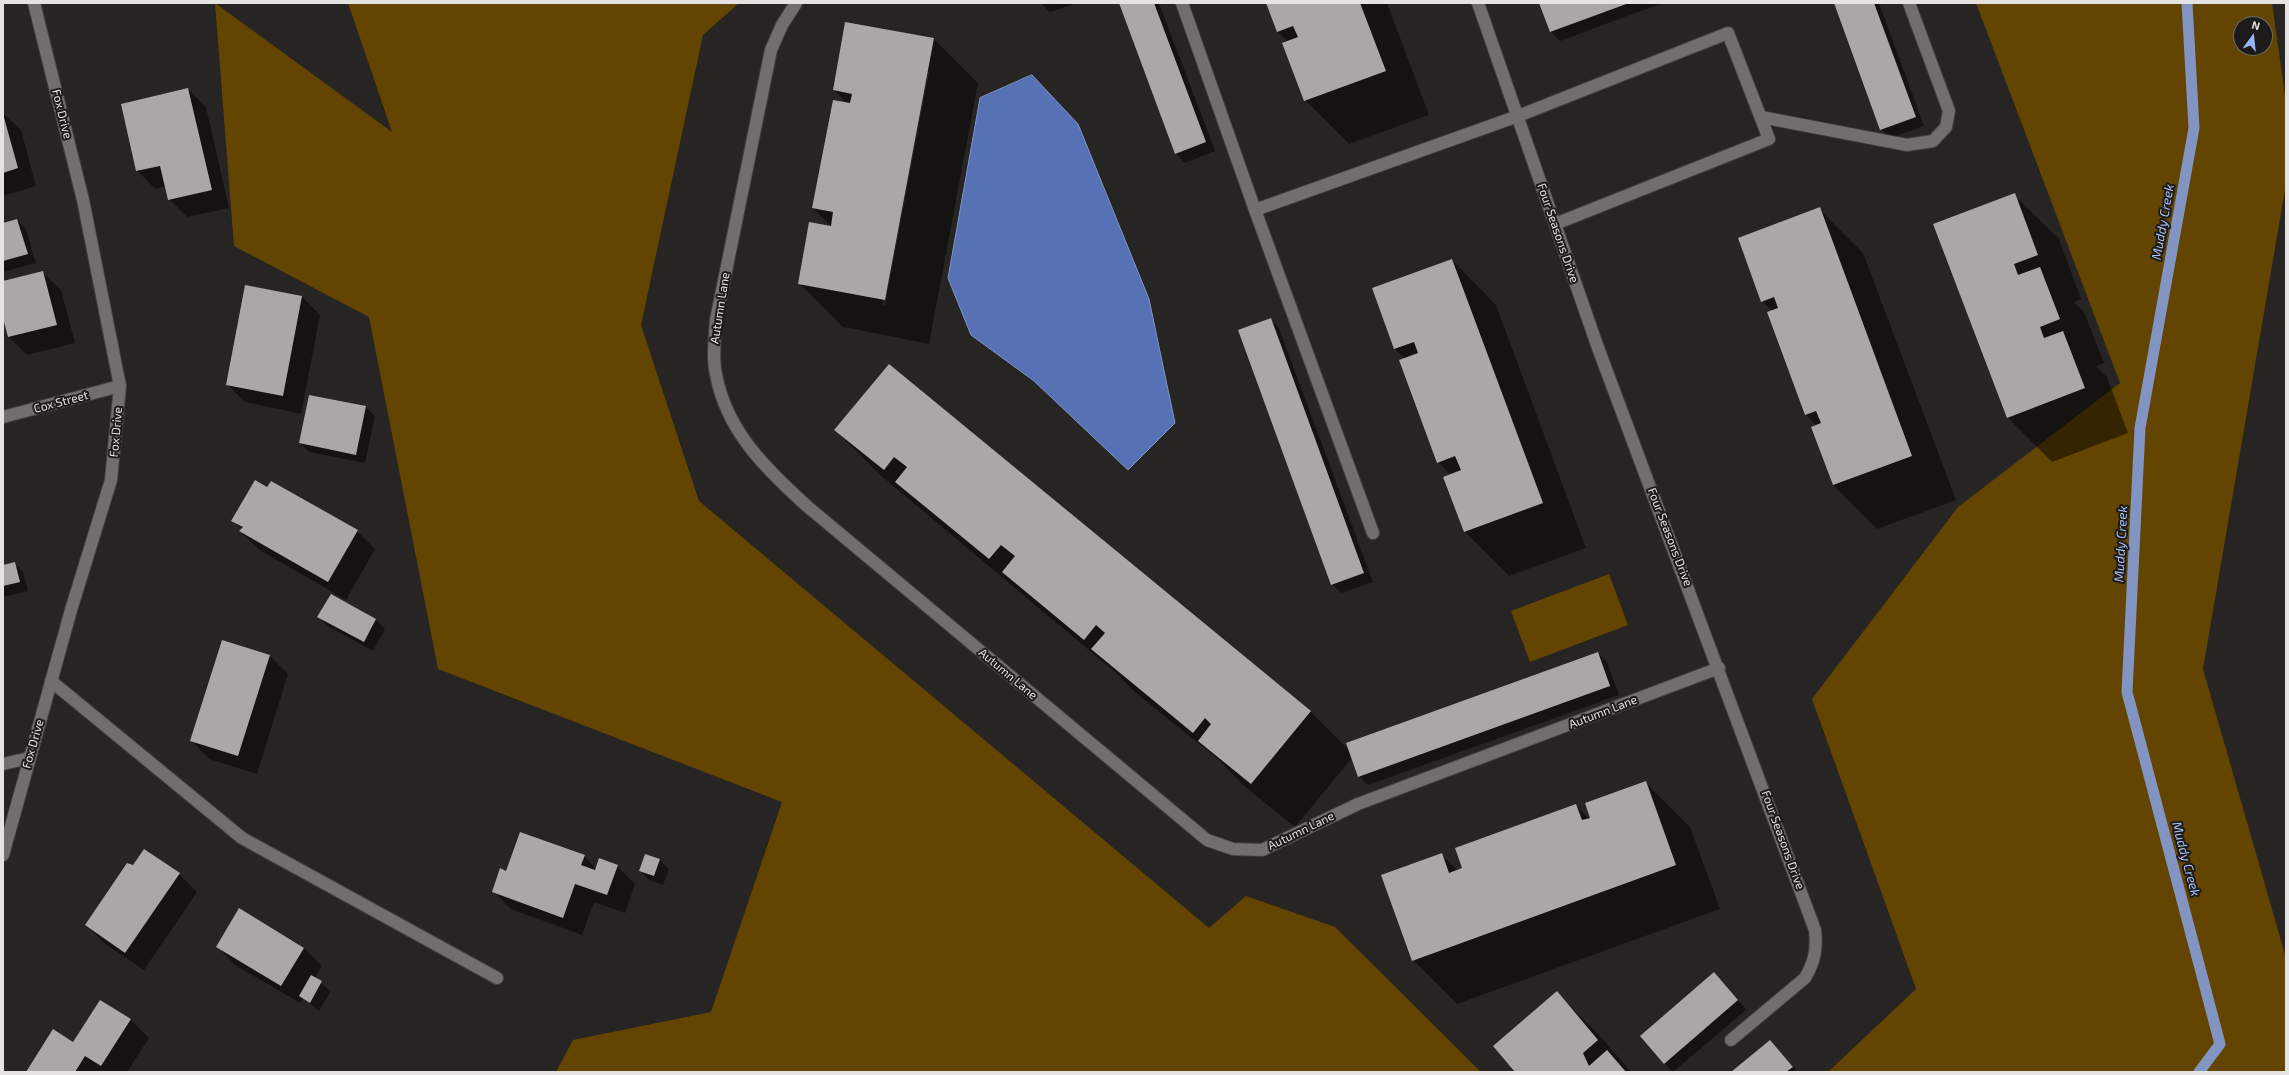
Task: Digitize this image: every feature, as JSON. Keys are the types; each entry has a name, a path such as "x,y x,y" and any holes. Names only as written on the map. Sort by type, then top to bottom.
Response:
{"street":[{"name":"Fox Drive","path":"3,855 28,758 112,480 120,386 84,200 34,3"},
{"name":"Autumn Lane","path":"796,3 782,25 771,50 716,320 714,348 716,374 723,401 735,426 767,469 808,507 1207,840 1233,849 1262,850 1358,804 1719,668"},
{"path":"1182,3 1255,210 1373,533"},
{"name":"Four Seasons Drive","path":"1478,3 1600,352 1719,668 1815,930 1817,949 1813,964 1805,978 1731,1040"},
{"path":"1761,117 1907,145 1933,141 1946,127 1949,111 1908,3"},
{"path":"1255,210 1518,116 1728,33 1769,139 1555,224"},
{"name":"Cox Street","path":"3,417 120,386"},
{"path":"51,681 242,838 497,978"},
{"path":"3,764 28,758"}],"shaded area":[{"path":"215,3 392,132 348,3 739,3 703,35 641,325 699,501 1209,928 1246,896 1335,927 1481,1072 556,1072 573,1040 711,1012 782,802 438,669 369,317 234,246"},
{"path":"1976,3 2272,3 2286,102 2286,184 2203,669 2286,958 2286,1072 1828,1072 1916,989 1812,699 1958,507 2120,383"},
{"path":"1609,574 1628,625 1530,662 1511,611"}],"water":[{"path":"1032,75 1078,124 1149,299 1175,423 1128,470 1034,381 971,335 948,278 980,98"}],"building":[{"path":"1119,3 1154,3 1206,142 1175,154"},
{"path":"1266,3 1360,3 1386,71 1304,101 1282,43 1298,37 1293,26 1277,32"},
{"path":"1539,3 1629,3 1550,32"},
{"path":"1834,3 1874,3 1916,117 1880,130"},
{"path":"845,22 934,38 885,300 798,284 809,222 831,226 833,212 812,208 833,100 850,103 852,94 833,90"},
{"path":"188,88 212,190 168,200 160,166 136,171 121,104"},
{"path":"3,114 18,168 3,173"},
{"path":"2015,193 2038,255 2014,264 2018,275 2040,267 2060,319 2040,327 2044,338 2063,331 2085,388 2007,418 1933,224"},
{"path":"1820,207 1912,456 1833,485 1811,427 1821,423 1816,411 1805,415 1767,312 1778,308 1774,297 1761,302 1738,238"},
{"path":"17,219 28,254 3,261 3,223"},
{"path":"1452,259 1543,503 1464,532 1443,477 1461,470 1455,456 1437,463 1399,360 1418,353 1414,342 1394,349 1372,288"},
{"path":"43,271 57,325 8,337 3,318 3,281"},
{"path":"245,285 302,296 283,396 226,385"},
{"path":"1271,318 1364,573 1331,585 1238,330"},
{"path":"889,364 1311,711 1251,784 1198,741 1211,724 1205,718 1193,733 1091,649 1105,633 1096,625 1084,640 1002,572 1015,556 1001,545 989,559 895,482 907,467 894,457 884,470 834,430"},
{"path":"309,395 366,406 356,455 299,443"},
{"path":"255,480 267,487 271,481 358,530 328,582 239,531 243,527 231,521"},
{"path":"15,562 20,582 3,586 3,565"},
{"path":"331,594 376,619 364,642 317,617"},
{"path":"222,640 270,655 238,756 190,741"},
{"path":"1598,652 1610,686 1358,777 1346,743"},
{"path":"1646,781 1676,865 1412,961 1381,875 1442,853 1449,873 1462,868 1455,848 1576,804 1582,820 1590,818 1585,803"},
{"path":"520,832 585,855 581,865 595,870 599,858 618,865 607,895 575,884 563,918 492,892 500,868 506,871"},
{"path":"144,849 180,873 125,953 85,925 127,863 133,865"},
{"path":"645,854 660,859 654,876 639,871"},
{"path":"239,908 304,948 281,986 216,947"},
{"path":"1714,972 1738,1000 1664,1064 1640,1036"},
{"path":"311,975 322,981 310,1003 299,996"},
{"path":"1557,991 1598,1040 1583,1053 1589,1066 1607,1050 1626,1072 1515,1072 1493,1046"},
{"path":"100,1000 131,1019 101,1066 85,1056 75,1072 26,1072 53,1029 73,1042"},
{"path":"1770,1040 1793,1067 1786,1072 1731,1072"}],"waterway":[{"name":"Muddy Creek","path":"2187,3 2194,128 2140,428 2127,692 2220,1044 2199,1072"}]}
